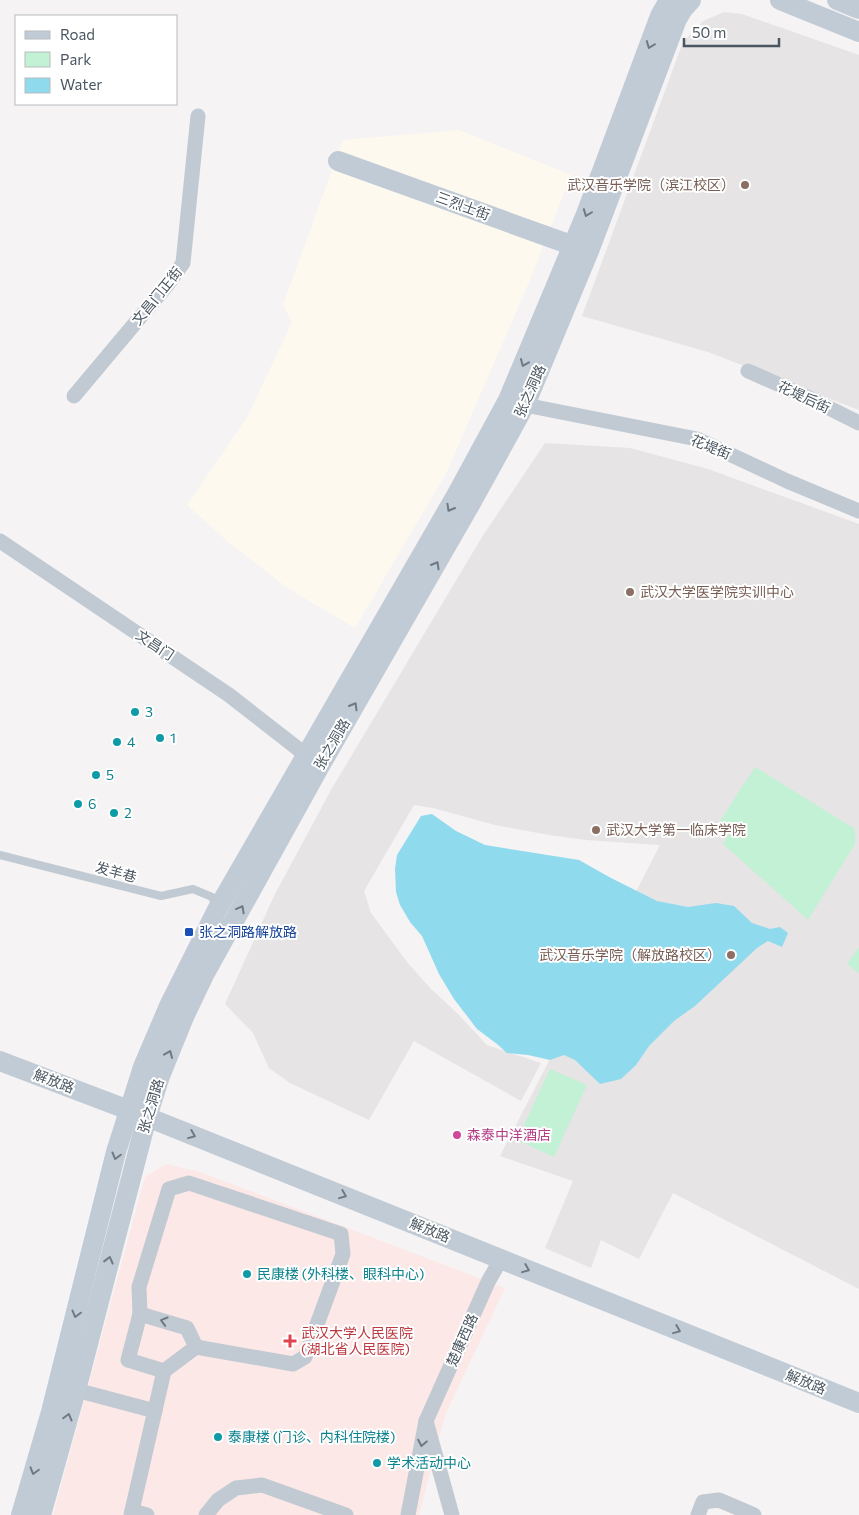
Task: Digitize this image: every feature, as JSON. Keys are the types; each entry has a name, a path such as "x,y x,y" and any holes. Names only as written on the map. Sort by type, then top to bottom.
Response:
{"main road":[{"name":"张之洞路","path":"21,1515 50,1412 116,1152 160,1076 184,1017 204,975 321,764 472,503 525,405 660,16 669,0"},
{"name":"张之洞路","path":"41,1515 76,1390 138,1113 143,1067 169,1006 218,910 458,494 508,400 581,248 677,20 691,0"},
{"path":"780,0 859,32"},
{"path":"837,0 859,9"},
{"name":"三烈士街","path":"338,161 581,248"},
{"name":"解放路","path":"0,1061 138,1113 859,1404"}],"street":[{"name":"文昌门正街","path":"74,396 168,284 183,263 198,116"},
{"name":"花堤后街","path":"748,371 859,423"},
{"name":"花堤街","path":"525,405 697,439 787,481 859,511"},
{"name":"文昌门","path":"0,541 229,695 306,755"},
{"path":"136,1514 164,1371 196,1347 293,1364 306,1357 343,1254 341,1234 189,1183 169,1189 139,1286 140,1314 128,1360 164,1371"},
{"name":"楚康西路","path":"412,1514 426,1422 488,1282 501,1259"},
{"path":"140,1314 188,1324 196,1347"},
{"path":"76,1390 155,1411"},
{"path":"426,1422 452,1515"},
{"path":"206,1515 218,1500 236,1488 262,1485 346,1515"},
{"path":"698,1515 703,1502 719,1500 754,1515"}],"lane":[{"name":"发羊巷","path":"0,854 161,896 193,889 212,897 218,910"}],"shaded area":[{"name":"武汉音乐学院（滨江校区）","path":"724,12 742,14 859,55 859,410 708,352 582,316 683,42 703,21"},
{"path":"459,130 571,175 530,280 446,474 355,628 289,589 227,541 187,505 248,416 292,322 283,305 343,140"},
{"path":"545,443 630,448 708,469 859,524 859,1289 673,1193 639,1259 601,1240 591,1268 545,1248 573,1181 500,1156 660,845 586,840 549,835 495,825 433,808 414,805 364,891 371,913 407,962 487,1045 541,1063 521,1101 414,1041 369,1120 290,1083 269,1068 253,1033 225,1004 274,896 331,790 482,537"},
{"name":"武汉大学人民医院 (湖北省人民医院)","path":"166,1164 200,1172 505,1288 445,1415 419,1515 53,1515 145,1177"}],"green space":[{"path":"755,767 855,829 855,844 808,920 723,844 730,831 720,821"},
{"path":"859,947 859,973 847,964"},
{"path":"550,1069 587,1085 554,1157 517,1140"}],"water":[{"path":"432,814 456,831 485,845 579,860 657,901 688,907 716,903 734,906 752,923 770,929 780,927 788,933 782,947 768,941 757,948 695,1006 674,1021 649,1046 636,1065 621,1079 600,1084 575,1060 564,1055 550,1060 507,1053 477,1029 454,999 439,974 422,936 410,922 400,905 396,892 395,869 397,855 421,816"}],"place":[{"name":"武汉音乐学院（滨江校区）","path":"745,185"},
{"name":"武汉大学医学院实训中心","path":"630,592"},
{"name":"3","path":"135,712"},
{"name":"1","path":"160,738"},
{"name":"4","path":"117,742"},
{"name":"5","path":"96,775"},
{"name":"6","path":"78,804"},
{"name":"2","path":"114,813"},
{"name":"武汉大学第一临床学院","path":"596,830"},
{"name":"张之洞路解放路","path":"189,932"},
{"name":"武汉音乐学院（解放路校区）","path":"731,955"},
{"name":"森泰中洋酒店","path":"457,1135"},
{"name":"民康楼 (外科楼、眼科中心)","path":"247,1274"},
{"name":"武汉大学人民医院 (湖北省人民医院)","path":"290,1341"},
{"name":"泰康楼 (门诊、内科住院楼)","path":"218,1437"},
{"name":"学术活动中心","path":"377,1463"}]}
